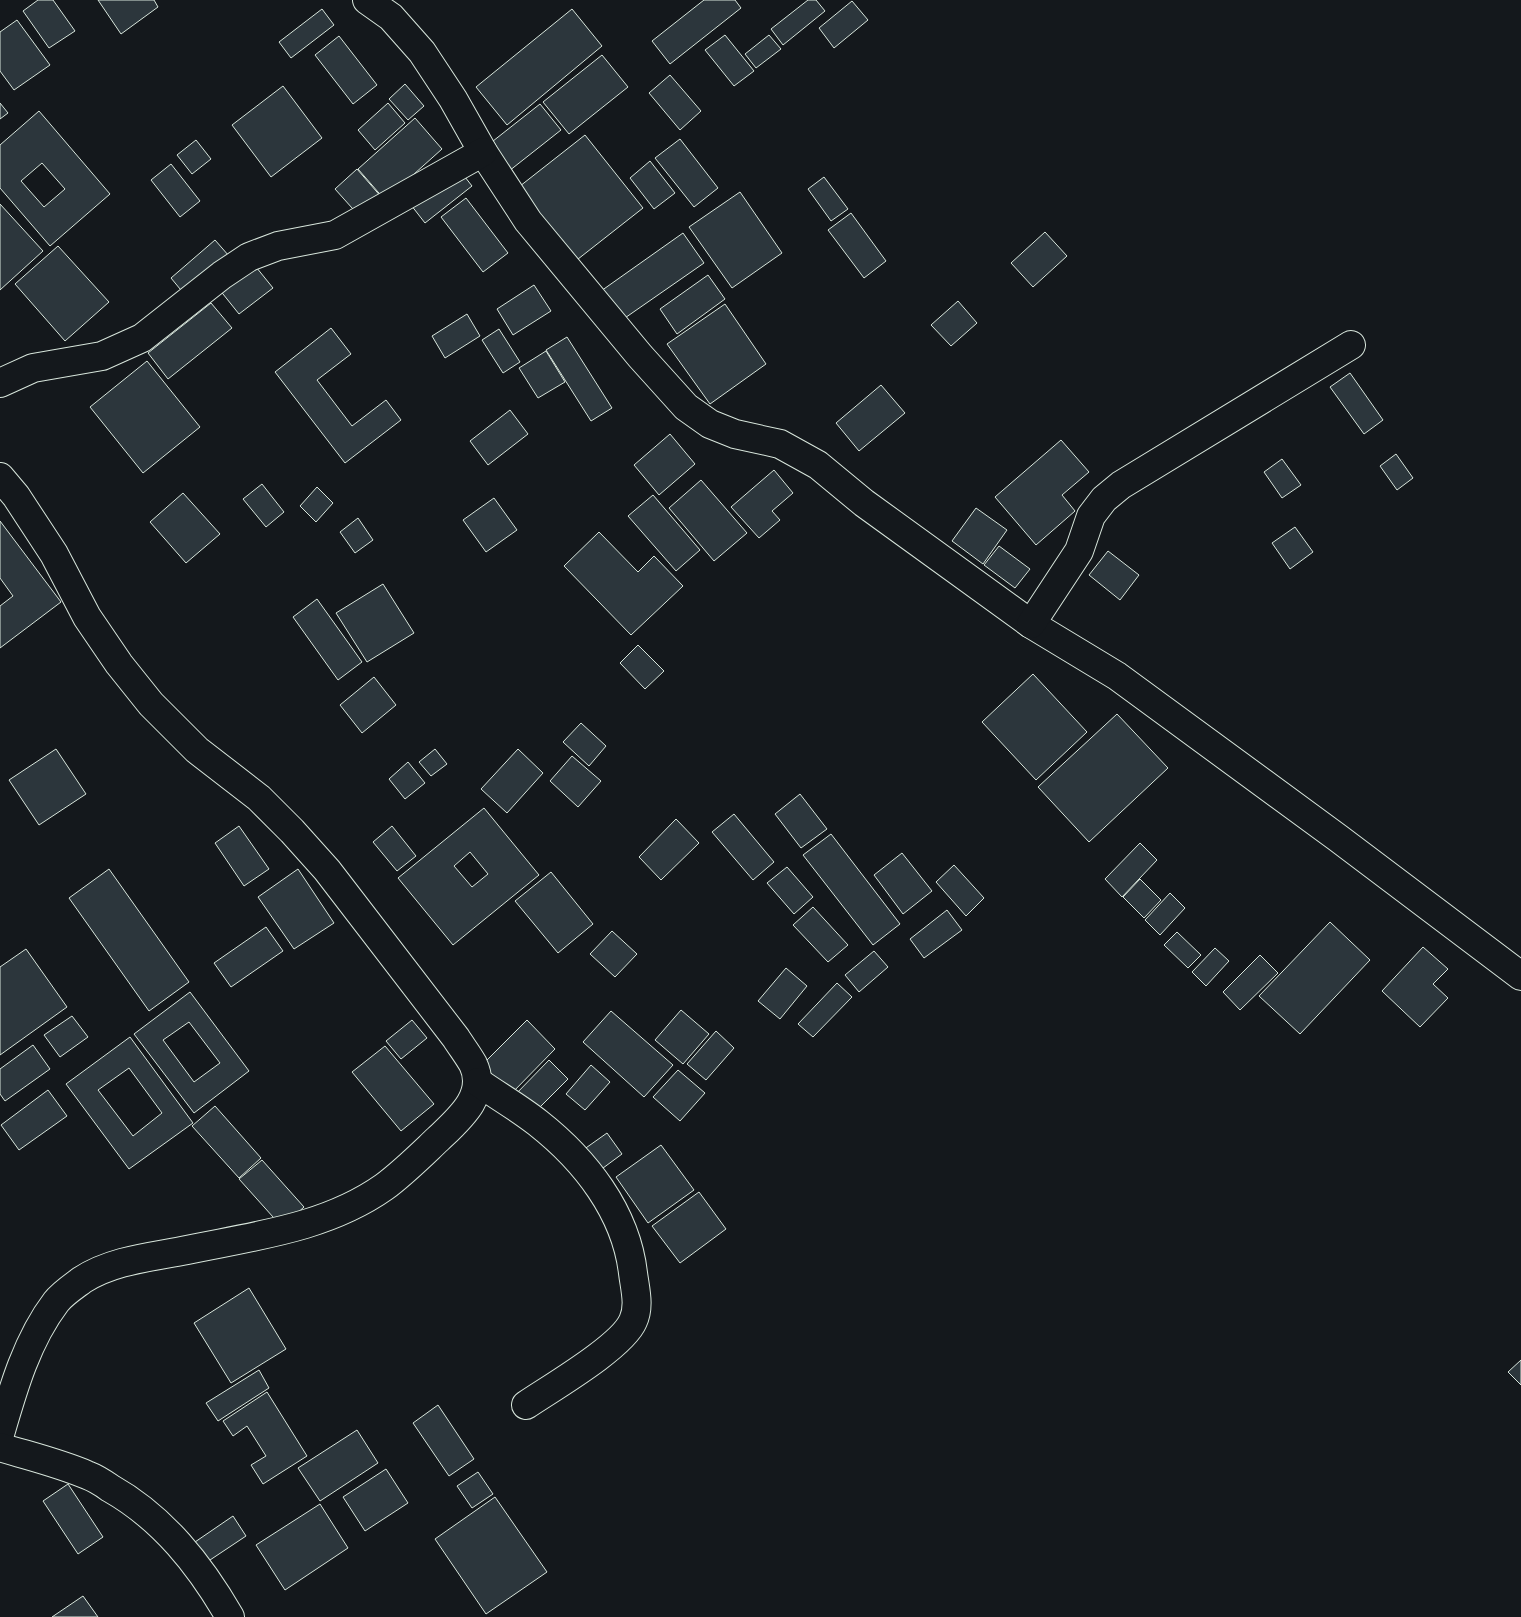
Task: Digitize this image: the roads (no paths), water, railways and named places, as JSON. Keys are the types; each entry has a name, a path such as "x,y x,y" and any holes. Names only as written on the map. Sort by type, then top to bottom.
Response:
{"street":[{"path":"367,0 391,17 422,52 528,221 640,356 686,407 710,424 735,434 780,444 818,465 864,503 1031,624 1117,676 1338,838 1521,976"},
{"path":"0,383 34,368 102,356 142,338 222,274 249,257 278,246 335,235 483,152"},
{"path":"1031,624 1079,551 1092,516 1104,499 1121,485 1351,345"},
{"path":"0,477 16,496 54,554 87,617 119,664 151,704 197,750 259,798 327,870 456,1038 473,1064 478,1082 476,1096 455,1123 384,1187 356,1203 322,1219 283,1230 119,1263 83,1280 57,1300 37,1330 14,1388 0,1434"},
{"path":"478,1082 537,1123 564,1146 592,1176 614,1211 631,1255 637,1302 633,1322 629,1328 604,1353 526,1405"},
{"path":"0,1447 88,1475 129,1498 163,1526 190,1556 214,1589 230,1617"}]}
